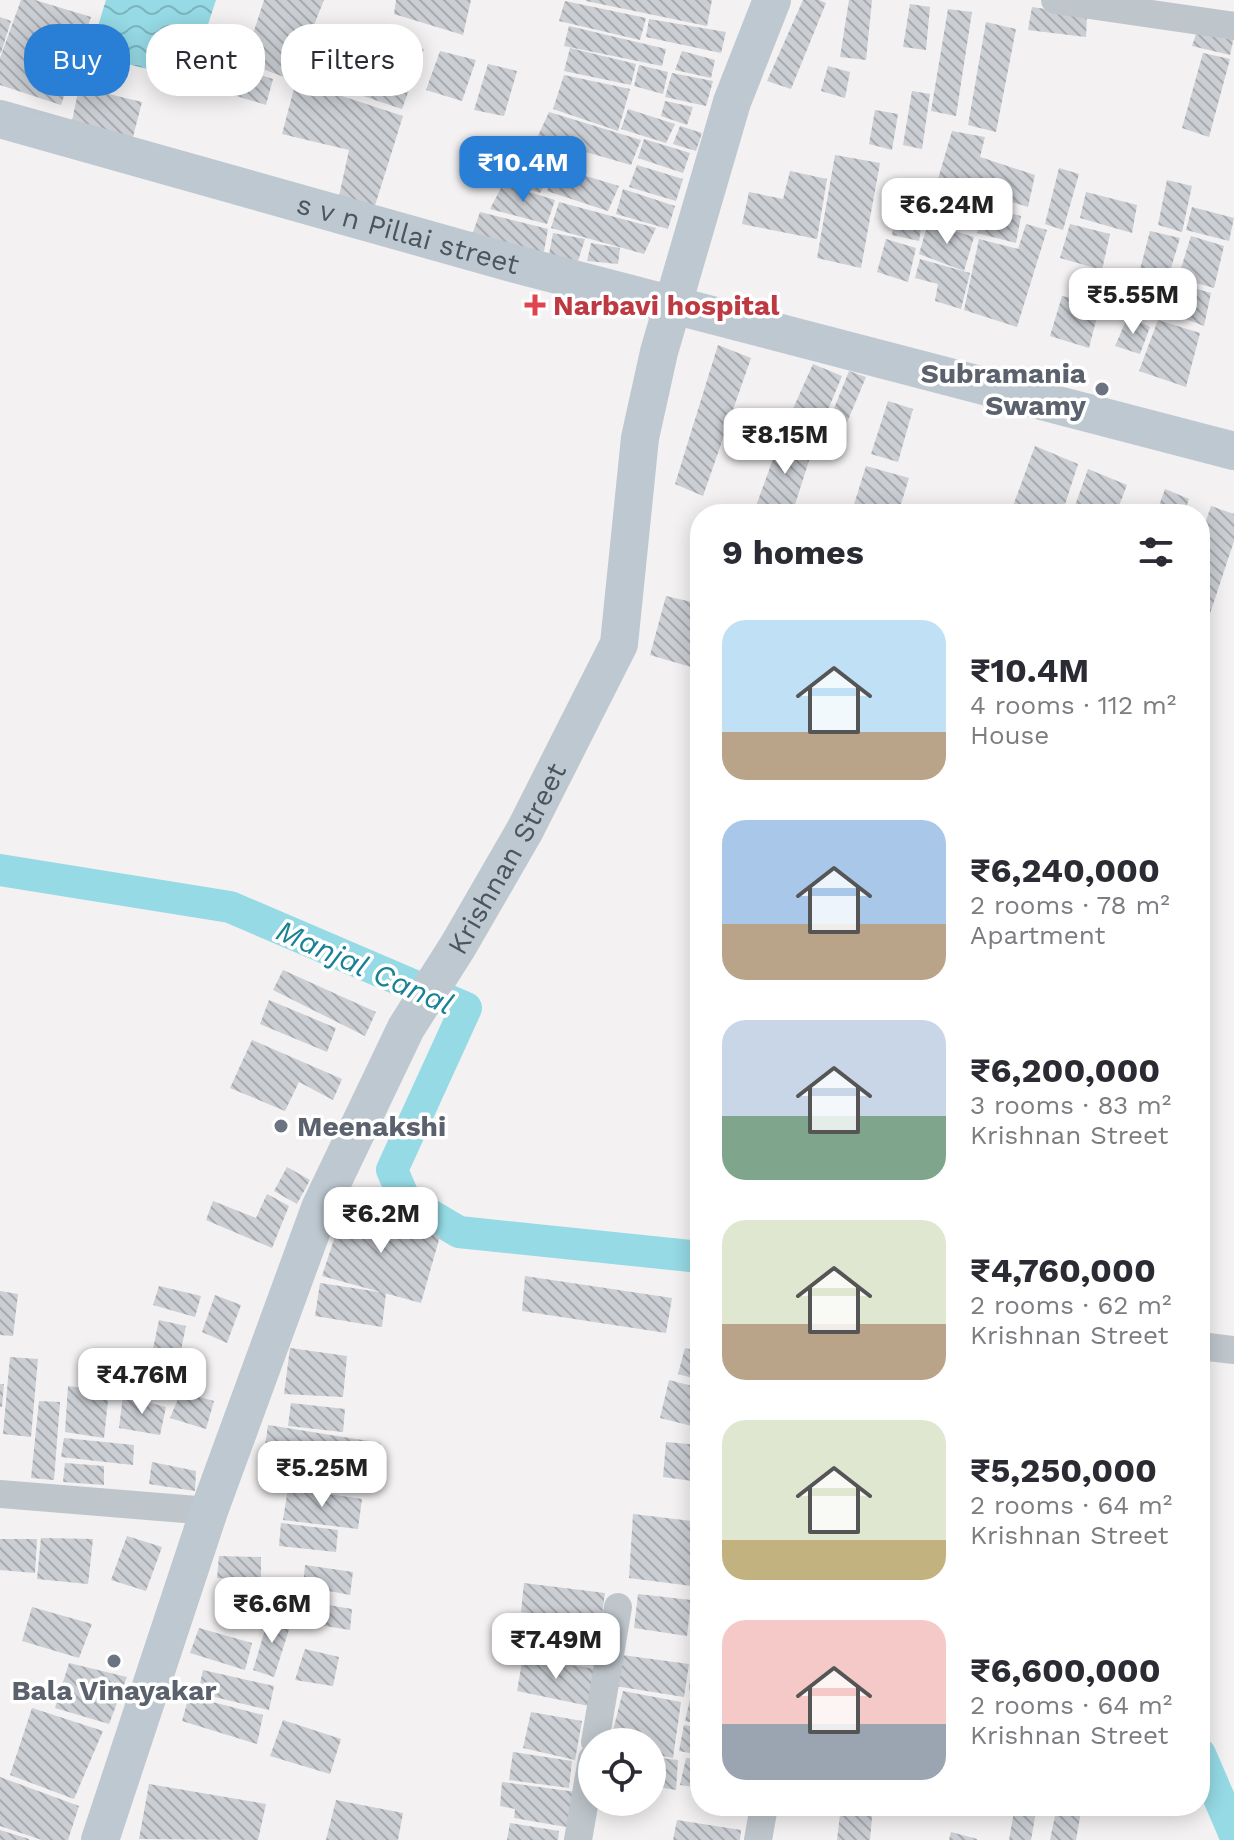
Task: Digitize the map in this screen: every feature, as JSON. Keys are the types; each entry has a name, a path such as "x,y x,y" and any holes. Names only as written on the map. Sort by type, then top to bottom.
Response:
{"main road":[{"name":"Krishnan Street","path":"100,1840 209,1511 320,1208 406,1028 525,830 619,644 640,438 659,352 732,102 772,0"},
{"name":"s v n Pillai street","path":"0,119 351,219 1234,451"}],"street":[{"path":"1055,0 1234,26"},
{"path":"1210,1347 1234,1350"},
{"path":"0,1494 209,1511"},
{"path":"597,1728 618,1607"},
{"path":"578,1840 582,1816"},
{"path":"758,1840 762,1816"}],"water":[{"path":"106,0 216,0 208,24 146,24 146,69 130,65 130,24 99,24"}],"building":[{"path":"21,0 35,0 91,17 89,24 24,24 24,93 0,85 0,58"},
{"path":"264,0 324,0 314,24 281,24 281,76 265,70 265,24 256,24"},
{"path":"396,0 471,0 463,35 394,14"},
{"path":"586,0 712,0 707,26"},
{"path":"803,0 826,3 791,89 767,81"},
{"path":"849,0 872,0 866,60 840,57"},
{"path":"565,1 646,18 640,40 559,21"},
{"path":"910,4 930,7 926,50 903,47"},
{"path":"1032,7 1087,15 1086,37 1028,30"},
{"path":"948,9 972,12 956,116 931,111"},
{"path":"0,17 11,21 1,53 0,53"},
{"path":"649,19 726,32 721,53 646,37"},
{"path":"986,22 1016,29 996,132 968,125"},
{"path":"569,26 666,49 662,66 564,46"},
{"path":"1198,28 1234,37 1230,55 1192,46"},
{"path":"570,48 636,64 631,85 564,71"},
{"path":"440,51 476,60 462,101 426,90"},
{"path":"682,51 715,60 711,78 675,70"},
{"path":"1203,53 1230,59 1209,137 1182,128"},
{"path":"488,64 517,71 504,116 474,110"},
{"path":"639,65 668,72 663,94 634,86"},
{"path":"828,66 850,72 845,98 821,91"},
{"path":"672,73 713,81 706,106 665,97"},
{"path":"564,75 630,89 618,131 553,109"},
{"path":"265,76 273,79 266,105 237,96 265,96"},
{"path":"912,91 930,94 922,149 903,145"},
{"path":"34,96 64,96 61,105"},
{"path":"77,96 117,96 142,102 132,141 71,126"},
{"path":"292,96 342,96 403,116 373,212 338,201 349,150 282,134"},
{"path":"363,96 407,96 402,109"},
{"path":"665,101 693,107 687,125 661,116"},
{"path":"628,109 675,124 666,143 621,129"},
{"path":"875,110 898,114 892,150 869,144"},
{"path":"549,112 641,140 631,165 537,138"},
{"path":"680,126 702,133 696,151 673,144"},
{"path":"952,131 985,137 980,157 1035,175 1028,207 938,179"},
{"path":"644,139 690,153 683,173 638,158"},
{"path":"531,140 565,149 540,193 510,182"},
{"path":"835,155 880,163 861,268 817,258"},
{"path":"637,165 683,179 676,201 629,187"},
{"path":"556,167 619,186 608,211 547,191"},
{"path":"1059,168 1079,174 1063,230 1045,224"},
{"path":"790,171 827,179 817,239 742,224 749,192 783,199"},
{"path":"1167,180 1192,186 1182,232 1158,225"},
{"path":"503,184 555,200 547,224 490,209"},
{"path":"623,189 675,206 668,229 616,214"},
{"path":"1086,192 1137,205 1132,233 1080,218"},
{"path":"559,202 656,228 644,254 551,228"},
{"path":"897,204 924,208 919,241 892,235"},
{"path":"986,207 1021,216 1016,243 977,233"},
{"path":"1192,207 1234,218 1229,241 1186,230"},
{"path":"480,212 548,229 543,257 471,238"},
{"path":"928,223 974,237 964,271 919,254"},
{"path":"1026,224 1047,230 1017,327 964,310 979,239 1018,249"},
{"path":"1070,224 1110,234 1102,270 1060,258"},
{"path":"1150,231 1180,238 1156,318 1130,308"},
{"path":"553,233 585,239 578,261 549,254"},
{"path":"1191,236 1224,246 1214,288 1178,278"},
{"path":"886,239 916,248 908,282 877,272"},
{"path":"591,243 620,248 618,264 587,261"},
{"path":"920,259 970,273 961,309 935,301 938,284 915,278"},
{"path":"1169,281 1211,293 1204,326 1162,310"},
{"path":"1062,296 1100,305 1089,348 1050,336"},
{"path":"1128,316 1150,327 1140,354 1115,346"},
{"path":"1158,320 1200,333 1186,387 1139,371"},
{"path":"718,345 751,358 703,496 675,484"},
{"path":"813,364 842,376 818,434 787,422"},
{"path":"849,371 866,377 838,444 823,436"},
{"path":"888,401 913,409 898,462 871,454"},
{"path":"782,434 814,445 795,504 757,504"},
{"path":"1035,446 1078,464 1065,504 1014,504"},
{"path":"866,466 909,478 901,504 854,504"},
{"path":"1088,469 1127,485 1120,504 1076,504"},
{"path":"1165,489 1189,499 1187,504 1160,504"},
{"path":"1211,506 1234,514 1234,541 1210,614"},
{"path":"666,596 690,602 690,667 650,655"},
{"path":"283,970 376,1012 365,1036 273,990"},
{"path":"269,1000 336,1028 327,1052 260,1024"},
{"path":"252,1040 342,1079 333,1100 299,1082 285,1111 230,1088"},
{"path":"287,1167 310,1180 297,1204 274,1191"},
{"path":"267,1194 289,1206 272,1248 206,1220 213,1201 256,1218"},
{"path":"345,1206 440,1236 421,1303 322,1276"},
{"path":"525,1276 672,1298 666,1333 522,1311"},
{"path":"320,1283 386,1293 382,1327 315,1316"},
{"path":"159,1286 201,1296 195,1317 153,1305"},
{"path":"0,1291 18,1294 13,1336 0,1335"},
{"path":"215,1295 241,1305 227,1343 202,1332"},
{"path":"159,1320 186,1326 175,1379 148,1373"},
{"path":"290,1348 347,1356 343,1397 284,1394"},
{"path":"685,1348 690,1349 690,1377 678,1374"},
{"path":"10,1357 38,1359 31,1437 3,1434"},
{"path":"669,1380 690,1385 690,1426 660,1418"},
{"path":"0,1384 4,1384 2,1407 0,1407"},
{"path":"68,1386 109,1391 104,1438 65,1432"},
{"path":"181,1392 214,1401 206,1429 170,1418"},
{"path":"123,1396 166,1407 160,1435 119,1428"},
{"path":"39,1401 60,1402 54,1480 31,1478"},
{"path":"291,1403 345,1409 343,1432 288,1426"},
{"path":"268,1425 381,1443 378,1472 264,1453"},
{"path":"64,1438 134,1445 133,1465 61,1457"},
{"path":"666,1442 690,1444 690,1481 663,1477"},
{"path":"152,1462 196,1471 195,1491 149,1484"},
{"path":"65,1463 104,1466 104,1485 63,1482"},
{"path":"288,1488 362,1499 358,1529 283,1520"},
{"path":"633,1514 690,1521 690,1586 629,1578"},
{"path":"281,1523 338,1530 336,1552 279,1546"},
{"path":"127,1536 162,1547 146,1591 111,1580"},
{"path":"41,1538 93,1539 88,1584 37,1579"},
{"path":"0,1539 37,1539 35,1573 0,1570"},
{"path":"219,1556 261,1557 261,1579 217,1578"},
{"path":"305,1565 353,1572 350,1595 303,1586"},
{"path":"524,1583 605,1593 601,1623 521,1612"},
{"path":"217,1587 257,1590 257,1612 215,1610"},
{"path":"638,1594 690,1600 687,1636 634,1628"},
{"path":"310,1602 352,1609 350,1630 307,1623"},
{"path":"32,1607 92,1624 79,1658 22,1641"},
{"path":"270,1613 292,1620 274,1677 253,1670"},
{"path":"199,1628 252,1643 245,1670 190,1653"},
{"path":"305,1649 339,1657 333,1686 295,1680"},
{"path":"622,1655 689,1664 684,1697 615,1686"},
{"path":"523,1657 595,1669 589,1706 517,1691"},
{"path":"69,1663 127,1677 109,1724 55,1708"},
{"path":"203,1670 274,1686 269,1710 198,1693"},
{"path":"623,1691 681,1702 673,1758 666,1757 666,1728 614,1728"},
{"path":"189,1696 263,1715 257,1744 182,1721"},
{"path":"690,1699 690,1722 685,1721"},
{"path":"32,1708 103,1731 74,1799 10,1775"},
{"path":"531,1712 582,1721 578,1728 575,1760 523,1748"},
{"path":"283,1720 341,1739 330,1774 270,1756"},
{"path":"684,1725 690,1726 690,1753 679,1751"},
{"path":"513,1752 572,1761 569,1788 509,1780"},
{"path":"686,1758 690,1759 690,1786 680,1785"},
{"path":"666,1759 678,1760 676,1790 666,1788"},
{"path":"0,1777 79,1806 68,1840 42,1840 0,1826"},
{"path":"502,1782 576,1792 572,1828 514,1818 515,1809 500,1806"},
{"path":"149,1784 266,1804 258,1840 139,1839"},
{"path":"336,1800 403,1813 398,1840 326,1840"},
{"path":"840,1816 872,1816 870,1840 837,1840"},
{"path":"1013,1816 1035,1816 1031,1840 1009,1840"},
{"path":"1055,1816 1080,1816 1076,1840 1050,1840"},
{"path":"677,1820 741,1830 740,1840 673,1840"},
{"path":"510,1823 559,1831 558,1840 507,1840"},
{"path":"0,1830 29,1839 29,1840 0,1840"},
{"path":"951,1832 977,1839 977,1840 949,1840"}],"waterway":[{"name":"Manjal Canal","path":"0,870 230,907 466,1008 392,1170 405,1200 459,1232 690,1256"},
{"name":"Manjal Canal","path":"1210,1777 1234,1833"}],"place":[{"name":"Narbavi hospital","path":"535,305"},
{"name":"Subramania Swamy","path":"1102,389"},
{"name":"Meenakshi","path":"281,1126"},
{"name":"Bala Vinayakar","path":"114,1661"}]}
